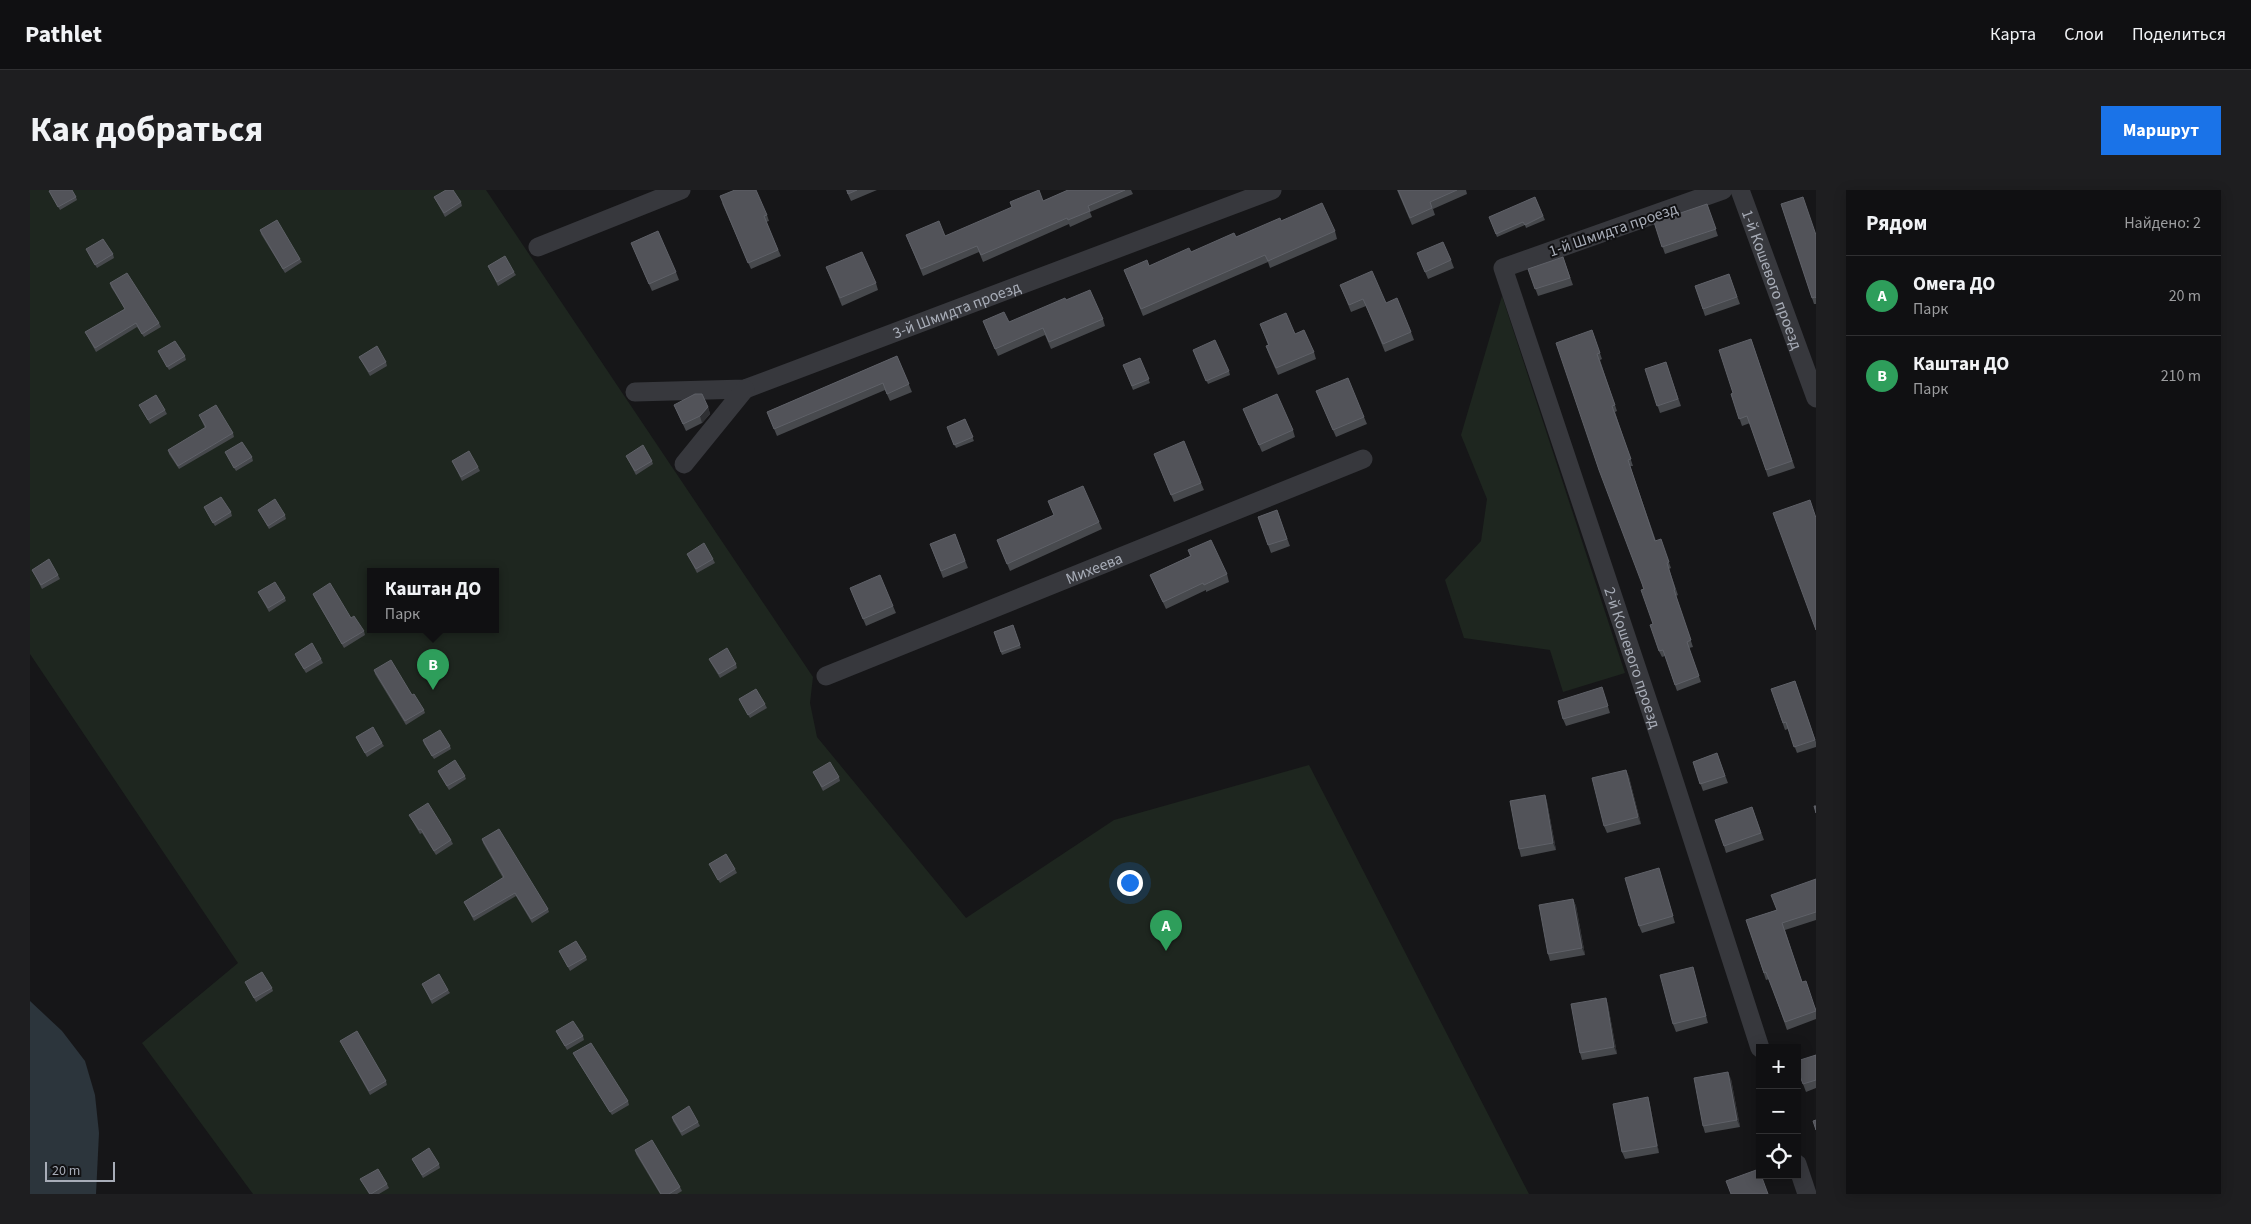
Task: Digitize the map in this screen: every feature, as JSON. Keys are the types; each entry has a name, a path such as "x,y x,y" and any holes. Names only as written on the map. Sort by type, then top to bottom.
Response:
{"street":[{"path":"538,247 680,190"},
{"name":"3-й Шмидта проезд","path":"635,392 745,389 1272,190"},
{"name":"1-й Шмидта проезд","path":"1503,268 1723,190"},
{"name":"1-й Кошевого проезд","path":"1740,190 1816,398"},
{"name":"2-й Кошевого проезд","path":"1503,268 1664,749 1759,1044"},
{"path":"684,464 745,389"},
{"name":"Михеева","path":"826,676 1363,458"},
{"path":"1801,1176 1807,1194"}],"shaded area":[{"path":"30,190 486,190 813,677 810,703 817,737 966,918 1114,820 1309,765 1529,1194 253,1194 142,1043 238,963 30,654"},
{"path":"1502,296 1625,673 1563,692 1550,650 1464,638 1445,580 1481,541 1487,499 1461,435"},
{"path":"30,1001 62,1031 85,1061 95,1095 99,1133 96,1194 30,1194"}],"building":[{"path":"72,190 76,197 58,207 49,191"},
{"path":"446,190 453,190 461,202 444,213 434,197"},
{"path":"735,190 756,190 767,215 764,216 778,250 748,263 720,196"},
{"path":"847,190 857,190 848,194"},
{"path":"1039,190 1043,201 1068,190 1125,190 1088,206 1090,211 1068,220 1067,218 981,255 977,246 921,269 906,235 939,221 945,236 1012,207 1010,202"},
{"path":"1398,190 1457,190 1430,202 1432,208 1410,218"},
{"path":"1535,197 1543,216 1525,225 1523,222 1496,234 1489,217"},
{"path":"1803,197 1816,235 1816,298 1812,298 1781,204"},
{"path":"1322,203 1335,231 1268,261 1265,255 1141,309 1124,270 1147,260 1149,266 1189,248 1191,252 1234,233 1236,237 1280,218 1281,221"},
{"path":"1707,204 1716,229 1662,247 1654,222"},
{"path":"277,220 300,259 283,269 260,230"},
{"path":"658,231 676,272 649,284 631,243"},
{"path":"103,239 113,254 95,265 86,249"},
{"path":"1443,242 1451,260 1425,272 1417,253"},
{"path":"862,252 876,283 840,298 826,267"},
{"path":"505,256 514,272 497,282 488,266"},
{"path":"1563,257 1570,278 1535,289 1528,269"},
{"path":"1372,271 1386,303 1397,298 1411,332 1383,344 1363,299 1349,305 1340,285"},
{"path":"127,273 159,323 142,334 136,323 95,348 85,332 125,309 110,283"},
{"path":"1729,274 1737,297 1703,309 1695,286"},
{"path":"1090,290 1103,319 1049,342 1043,328 995,349 983,321 1004,312 1009,322 1065,298 1066,300"},
{"path":"1286,313 1295,334 1304,330 1314,352 1276,368 1266,346 1269,345 1260,324"},
{"path":"1592,330 1600,353 1597,354 1615,405 1612,406 1631,459 1628,460 1655,541 1661,539 1669,562 1667,563 1674,590 1691,640 1687,642 1699,676 1675,685 1663,650 1659,651 1650,625 1653,624 1641,590 1644,589 1599,470 1556,343"},
{"path":"1751,339 1792,461 1766,470 1747,416 1739,419 1719,350"},
{"path":"1215,340 1229,371 1206,381 1193,350"},
{"path":"175,341 185,356 167,367 158,351"},
{"path":"377,346 386,362 369,372 359,357"},
{"path":"897,356 909,384 887,394 883,383 774,429 767,412"},
{"path":"1140,358 1149,379 1132,386 1123,365"},
{"path":"1666,362 1678,399 1657,406 1645,369"},
{"path":"1348,378 1364,417 1333,430 1316,391"},
{"path":"695,394 702,394 708,407 700,416 683,424 674,405"},
{"path":"1277,394 1293,430 1259,445 1243,409"},
{"path":"156,395 165,410 148,420 139,405"},
{"path":"216,405 233,433 178,466 168,450 206,427 199,415"},
{"path":"965,419 973,437 954,445 947,427"},
{"path":"1184,441 1201,483 1171,495 1154,454"},
{"path":"242,442 252,457 234,468 225,452"},
{"path":"643,445 652,461 635,471 626,456"},
{"path":"469,451 478,467 461,477 452,461"},
{"path":"1083,486 1099,522 1007,564 997,540 1054,515 1048,501"},
{"path":"221,497 231,512 213,523 204,507"},
{"path":"275,499 285,515 268,526 258,510"},
{"path":"1810,500 1816,518 1816,630 1773,513"},
{"path":"1277,510 1287,539 1268,545 1258,517"},
{"path":"955,534 965,561 941,571 930,544"},
{"path":"1211,540 1227,574 1163,602 1150,575 1191,556 1188,550"},
{"path":"704,543 713,559 696,569 687,554"},
{"path":"49,559 58,575 41,585 32,570"},
{"path":"880,575 893,606 863,619 850,588"},
{"path":"275,582 285,598 268,608 258,592"},
{"path":"330,583 351,618 354,616 364,631 342,644 313,594"},
{"path":"1013,625 1020,645 1001,652 994,632"},
{"path":"312,643 321,659 304,669 295,654"},
{"path":"727,648 736,664 719,674 709,659"},
{"path":"391,660 412,695 414,694 424,710 405,721 374,670"},
{"path":"1795,681 1815,740 1794,747 1786,722 1783,723 1771,689"},
{"path":"1602,687 1608,706 1563,719 1558,701"},
{"path":"756,689 765,704 748,715 739,699"},
{"path":"373,727 382,743 365,753 356,737"},
{"path":"440,730 450,746 432,756 423,740"},
{"path":"1717,753 1725,776 1700,784 1693,762"},
{"path":"455,760 465,776 447,786 438,771"},
{"path":"830,762 839,777 822,787 813,772"},
{"path":"1626,770 1638,817 1604,826 1592,778"},
{"path":"1545,795 1553,843 1519,849 1510,801"},
{"path":"428,803 451,840 434,851 421,829 419,830 409,815"},
{"path":"1752,807 1761,833 1724,846 1715,820"},
{"path":"499,829 548,909 531,919 515,893 473,917 464,902 504,877 482,839"},
{"path":"726,854 735,869 718,880 709,864"},
{"path":"1659,868 1673,916 1639,926 1625,878"},
{"path":"1816,879 1816,912 1782,923 1802,982 1806,981 1816,1011 1785,1022 1766,972 1764,973 1746,920 1777,910 1771,895"},
{"path":"1573,899 1582,948 1548,954 1539,905"},
{"path":"576,941 586,957 568,967 559,951"},
{"path":"1693,967 1706,1016 1673,1024 1660,975"},
{"path":"262,972 272,988 254,998 245,982"},
{"path":"439,974 448,990 431,1000 422,984"},
{"path":"1606,998 1614,1047 1580,1053 1571,1004"},
{"path":"573,1021 583,1036 565,1046 556,1031"},
{"path":"357,1031 386,1081 369,1091 340,1041"},
{"path":"591,1043 628,1101 610,1112 573,1053"},
{"path":"1816,1055 1816,1080 1803,1084 1801,1079 1801,1060"},
{"path":"1728,1072 1737,1120 1703,1126 1694,1078"},
{"path":"1648,1097 1657,1146 1622,1152 1613,1104"},
{"path":"689,1106 698,1122 681,1132 672,1117"},
{"path":"652,1140 680,1187 669,1194 661,1194 635,1150"},
{"path":"429,1148 439,1164 422,1175 412,1159"},
{"path":"378,1169 387,1184 370,1194 360,1179"},
{"path":"1756,1170 1756,1179 1762,1179 1768,1194 1731,1194 1726,1181"}],"place":[{"name":"Каштан ДО","path":"433,690"},
{"name":"Омега ДО","path":"1166,951"}]}
